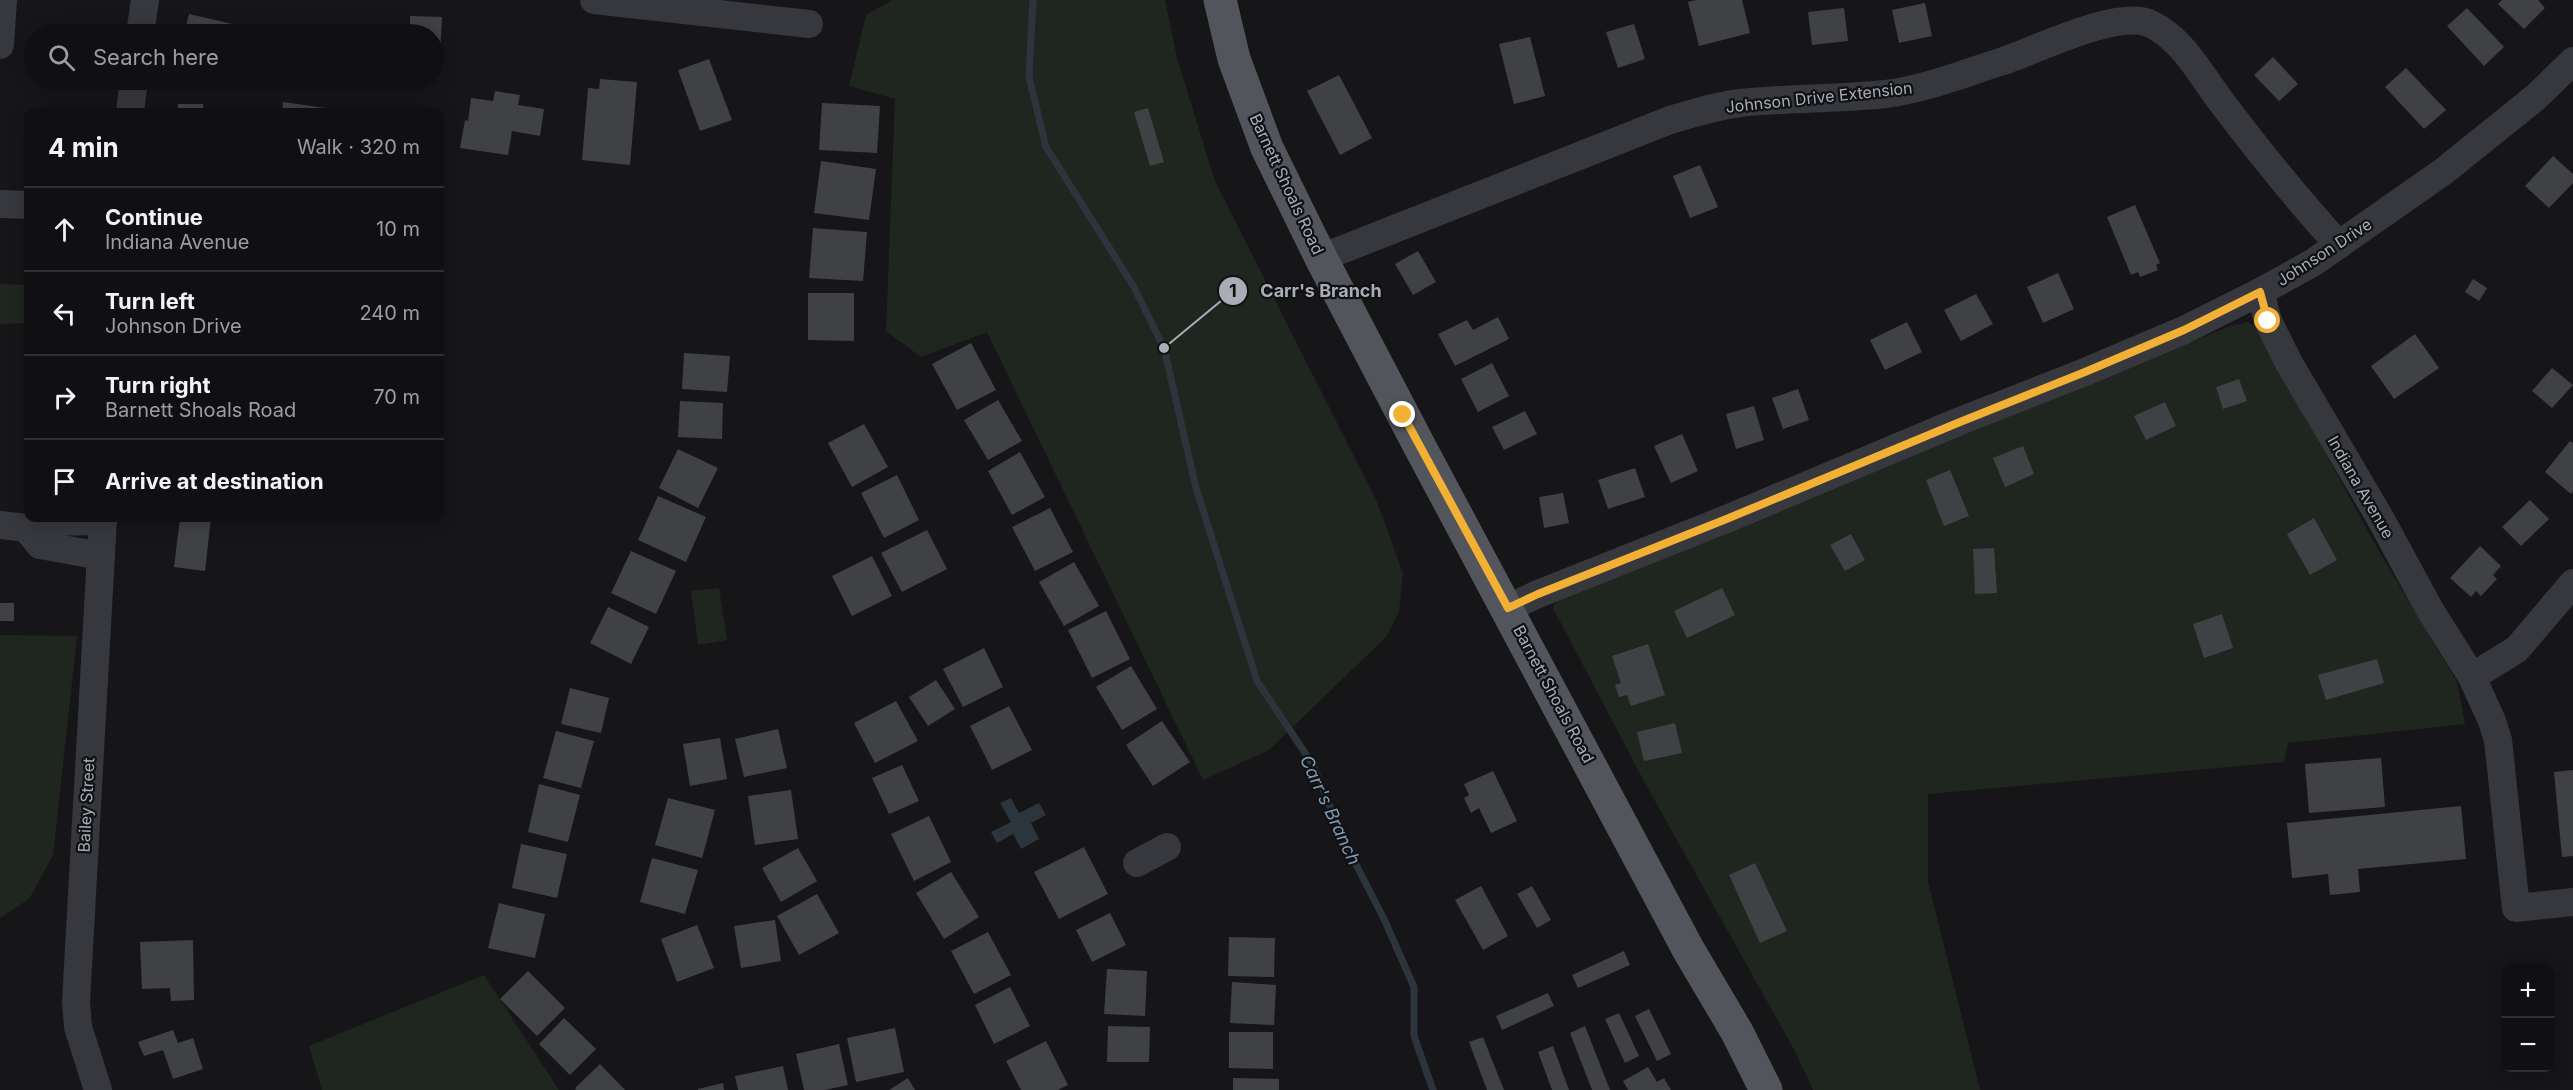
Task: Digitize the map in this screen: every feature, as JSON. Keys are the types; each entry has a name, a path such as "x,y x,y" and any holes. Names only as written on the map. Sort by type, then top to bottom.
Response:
{"main road":[{"name":"Barnett Shoals Road","path":"1220,0 1234,59 1267,148 1321,258 1688,949 1737,1032 1766,1090"}],"street":[{"path":"0,45 3,0"},
{"path":"141,24 145,0"},
{"path":"594,0 808,24"},
{"name":"Johnson Drive Extension","path":"1321,258 1637,131 1680,117 1741,103 1886,94 1915,88 2017,57 2095,27 2118,21 2139,20 2167,34 2185,52 2303,205 2339,245"},
{"name":"Johnson Drive","path":"1508,608 2085,372 2184,330 2260,292 2314,262 2452,165 2536,96 2573,61"},
{"path":"130,108 133,90"},
{"path":"0,204 24,206"},
{"name":"Indiana Avenue","path":"2260,292 2268,321 2289,363 2379,516 2430,610 2472,677 2491,718 2498,740 2516,908 2573,902"},
{"path":"13,526 41,522"},
{"name":"Bailey Street","path":"98,1090 78,1027 76,1002 103,522"},
{"path":"13,526 40,545 100,556"},
{"path":"2472,677 2517,649 2573,583"},
{"path":"1137,863 1167,847"}],"shaded area":[{"path":"892,0 1165,0 1177,58 1215,181 1377,502 1403,573 1399,611 1387,636 1269,750 1203,780 987,332 921,357 886,331 895,99 849,86 866,15"},
{"path":"0,284 24,285 24,323 0,324"},
{"path":"2248,322 2257,328 2380,553 2457,682 2465,724 2288,743 2284,762 1928,794 1928,881 1980,1090 1813,1090 1796,1053 1645,783 1553,608 1558,599 1978,423 2228,327"},
{"path":"719,588 727,640 698,645 691,591"},
{"path":"0,635 77,636 53,855 29,899 0,918"},
{"path":"1011,798 1019,813 1039,803 1046,815 1031,823 1039,839 1021,849 1013,834 997,843 991,832 1011,822 1000,803"},
{"path":"484,975 559,1090 322,1090 309,1046"}],"building":[{"path":"1742,0 1750,33 1699,46 1688,2"},
{"path":"2502,0 2538,0 2545,8 2524,29 2498,4"},
{"path":"1925,3 1932,36 1899,43 1892,10"},
{"path":"1844,8 1848,41 1812,45 1808,12"},
{"path":"2467,8 2504,47 2484,66 2447,26"},
{"path":"189,14 233,24 186,24"},
{"path":"410,16 442,17 442,24 410,24"},
{"path":"1634,24 1645,59 1618,68 1606,32"},
{"path":"1530,37 1545,96 1514,104 1499,44"},
{"path":"2273,57 2298,84 2279,101 2254,75"},
{"path":"709,59 732,120 700,131 678,70"},
{"path":"2406,68 2446,110 2424,129 2385,87"},
{"path":"1339,75 1372,138 1340,155 1307,91"},
{"path":"600,79 637,82 630,165 582,160 588,88 599,89"},
{"path":"495,91 520,95 518,105 544,109 540,136 512,131 508,155 460,148 465,120 468,121 471,98 493,101"},
{"path":"283,102 325,108 282,108"},
{"path":"822,103 880,106 877,153 819,150"},
{"path":"178,104 203,104 203,108 178,108"},
{"path":"1148,108 1164,162 1150,166 1134,112"},
{"path":"2553,156 2573,174 2573,183 2549,208 2525,186"},
{"path":"821,161 876,169 869,220 814,213"},
{"path":"1700,165 1718,207 1690,218 1673,176"},
{"path":"2135,205 2160,263 2156,265 2158,270 2140,277 2138,272 2131,275 2107,217"},
{"path":"813,228 867,232 863,281 809,278"},
{"path":"1418,251 1436,282 1413,295 1395,264"},
{"path":"2058,273 2074,309 2043,323 2027,287"},
{"path":"2473,279 2487,288 2479,301 2465,292"},
{"path":"808,293 854,293 854,341 808,340"},
{"path":"1976,294 1993,324 1961,341 1944,310"},
{"path":"1498,317 1509,339 1455,366 1438,334 1467,320 1473,330"},
{"path":"1907,322 1922,352 1885,370 1870,340"},
{"path":"2415,334 2439,368 2394,399 2371,366"},
{"path":"971,343 996,390 957,410 932,364"},
{"path":"684,353 730,356 727,392 682,389"},
{"path":"1492,363 1509,396 1478,412 1461,379"},
{"path":"2552,368 2573,385 2552,408 2532,391"},
{"path":"2239,379 2247,401 2223,409 2216,387"},
{"path":"1798,389 1809,420 1783,429 1772,398"},
{"path":"998,400 1022,441 988,460 964,420"},
{"path":"680,401 723,403 722,439 678,437"},
{"path":"2165,402 2176,426 2146,440 2134,416"},
{"path":"1754,406 1764,440 1736,449 1726,414"},
{"path":"1525,411 1537,434 1504,450 1492,427"},
{"path":"864,424 888,467 852,487 828,443"},
{"path":"1682,434 1698,471 1671,483 1654,446"},
{"path":"2570,441 2573,443 2573,491 2571,494 2545,472"},
{"path":"2023,446 2034,474 2005,487 1993,458"},
{"path":"678,449 718,468 698,508 659,488"},
{"path":"1020,452 1045,497 1012,515 988,471"},
{"path":"1635,468 1645,497 1608,509 1598,480"},
{"path":"1950,470 1969,516 1944,526 1926,480"},
{"path":"897,475 919,520 884,538 861,493"},
{"path":"1563,493 1569,523 1544,528 1539,497"},
{"path":"658,496 706,517 686,562 638,540"},
{"path":"2530,500 2549,519 2521,546 2502,527"},
{"path":"1050,508 1073,552 1035,571 1012,527"},
{"path":"2314,518 2337,560 2310,575 2287,534"},
{"path":"180,522 211,522 205,571 174,567"},
{"path":"927,530 947,569 902,592 881,553"},
{"path":"1851,534 1865,560 1845,571 1830,545"},
{"path":"2480,546 2501,566 2493,575 2497,579 2481,596 2476,591 2471,597 2450,578"},
{"path":"1994,548 1997,593 1975,594 1973,549"},
{"path":"631,551 676,571 656,614 611,593"},
{"path":"872,556 892,596 852,616 832,576"},
{"path":"1074,562 1099,606 1064,626 1039,582"},
{"path":"1722,588 1735,615 1687,638 1674,611"},
{"path":"0,603 14,603 14,621 0,621"},
{"path":"608,607 649,627 631,664 590,643"},
{"path":"1106,611 1130,659 1092,678 1068,630"},
{"path":"2222,614 2233,648 2204,658 2193,624"},
{"path":"1648,644 1665,695 1631,706 1627,695 1619,697 1615,685 1621,683 1612,656"},
{"path":"984,648 1003,687 963,707 943,669"},
{"path":"2377,659 2384,683 2326,700 2318,675"},
{"path":"1131,666 1157,709 1122,730 1096,687"},
{"path":"936,680 955,709 928,726 909,697"},
{"path":"570,688 609,698 601,733 561,724"},
{"path":"896,701 918,741 875,763 854,723"},
{"path":"1009,706 1032,750 992,770 970,726"},
{"path":"1162,721 1190,762 1153,786 1126,745"},
{"path":"1675,723 1682,753 1644,761 1637,732"},
{"path":"778,729 787,768 744,777 735,739"},
{"path":"556,731 594,741 581,788 543,778"},
{"path":"720,738 727,779 690,786 683,744"},
{"path":"2381,758 2385,807 2309,813 2305,764"},
{"path":"902,765 919,801 889,814 872,778"},
{"path":"2573,770 2573,856 2562,857 2554,772"},
{"path":"1493,771 1517,821 1491,833 1479,808 1471,813 1464,798 1469,795 1464,784"},
{"path":"539,784 580,795 568,842 528,832"},
{"path":"791,790 798,839 755,845 748,796"},
{"path":"668,798 715,810 702,858 655,845"},
{"path":"2461,806 2466,859 2358,869 2360,892 2330,895 2328,874 2292,878 2287,823"},
{"path":"929,816 951,862 914,881 891,834"},
{"path":"521,844 567,854 557,898 512,888"},
{"path":"1084,847 1108,894 1059,919 1034,872"},
{"path":"798,848 817,881 781,902 762,868"},
{"path":"652,858 698,870 685,914 640,902"},
{"path":"1755,863 1787,931 1760,943 1729,875"},
{"path":"951,872 979,917 944,939 916,893"},
{"path":"1481,886 1508,936 1483,950 1455,900"},
{"path":"1532,886 1551,920 1537,928 1517,894"},
{"path":"817,894 839,933 799,955 777,916"},
{"path":"499,903 545,914 535,958 488,948"},
{"path":"1110,913 1126,945 1092,962 1076,930"},
{"path":"775,920 781,961 741,968 734,926"},
{"path":"697,925 714,968 677,982 661,939"},
{"path":"988,932 1011,975 974,994 951,951"},
{"path":"1229,937 1275,938 1274,977 1228,976"},
{"path":"193,940 194,1000 171,1001 170,988 142,989 140,942"},
{"path":"1624,951 1630,965 1578,988 1572,975"},
{"path":"1107,969 1147,971 1145,1016 1104,1014"},
{"path":"528,971 565,1008 537,1036 500,999"},
{"path":"1232,982 1276,985 1274,1025 1230,1023"},
{"path":"1010,987 1030,1026 994,1044 975,1005"},
{"path":"1548,993 1554,1006 1502,1030 1496,1016"},
{"path":"1649,1009 1671,1054 1657,1061 1635,1016"},
{"path":"1619,1013 1639,1056 1625,1063 1605,1019"},
{"path":"564,1018 596,1049 570,1075 539,1044"},
{"path":"1108,1026 1150,1027 1149,1062 1107,1062"},
{"path":"1585,1026 1610,1090 1592,1090 1570,1033"},
{"path":"895,1028 904,1072 856,1082 847,1038"},
{"path":"173,1030 178,1043 193,1038 203,1069 173,1079 163,1050 144,1056 138,1042"},
{"path":"1229,1032 1273,1032 1273,1069 1229,1068"},
{"path":"1483,1037 1504,1090 1487,1090 1469,1042"},
{"path":"1046,1041 1068,1085 1058,1090 1021,1090 1006,1061"},
{"path":"839,1044 848,1085 825,1090 804,1090 796,1054"},
{"path":"1553,1046 1569,1090 1552,1090 1538,1052"},
{"path":"600,1064 625,1090 576,1090 575,1088"},
{"path":"783,1066 788,1090 738,1090 735,1076"},
{"path":"1648,1067 1657,1082 1664,1078 1671,1090 1628,1090 1623,1081"},
{"path":"908,1078 915,1090 889,1090"},
{"path":"1233,1078 1279,1079 1279,1090 1233,1090"},
{"path":"723,1083 724,1090 698,1090 698,1089"}],"waterway":[{"name":"Carr's Branch","path":"1033,0 1029,77 1046,147 1134,287 1164,348 1196,488 1257,681 1313,765 1344,841 1384,919 1414,987 1414,1036 1433,1090"}],"place":[{"name":"Carr's Branch","path":"1164,348"}],"route":[{"path":"1403,415 1508,608 2085,372 2184,330 2260,292 2268,321"}]}
